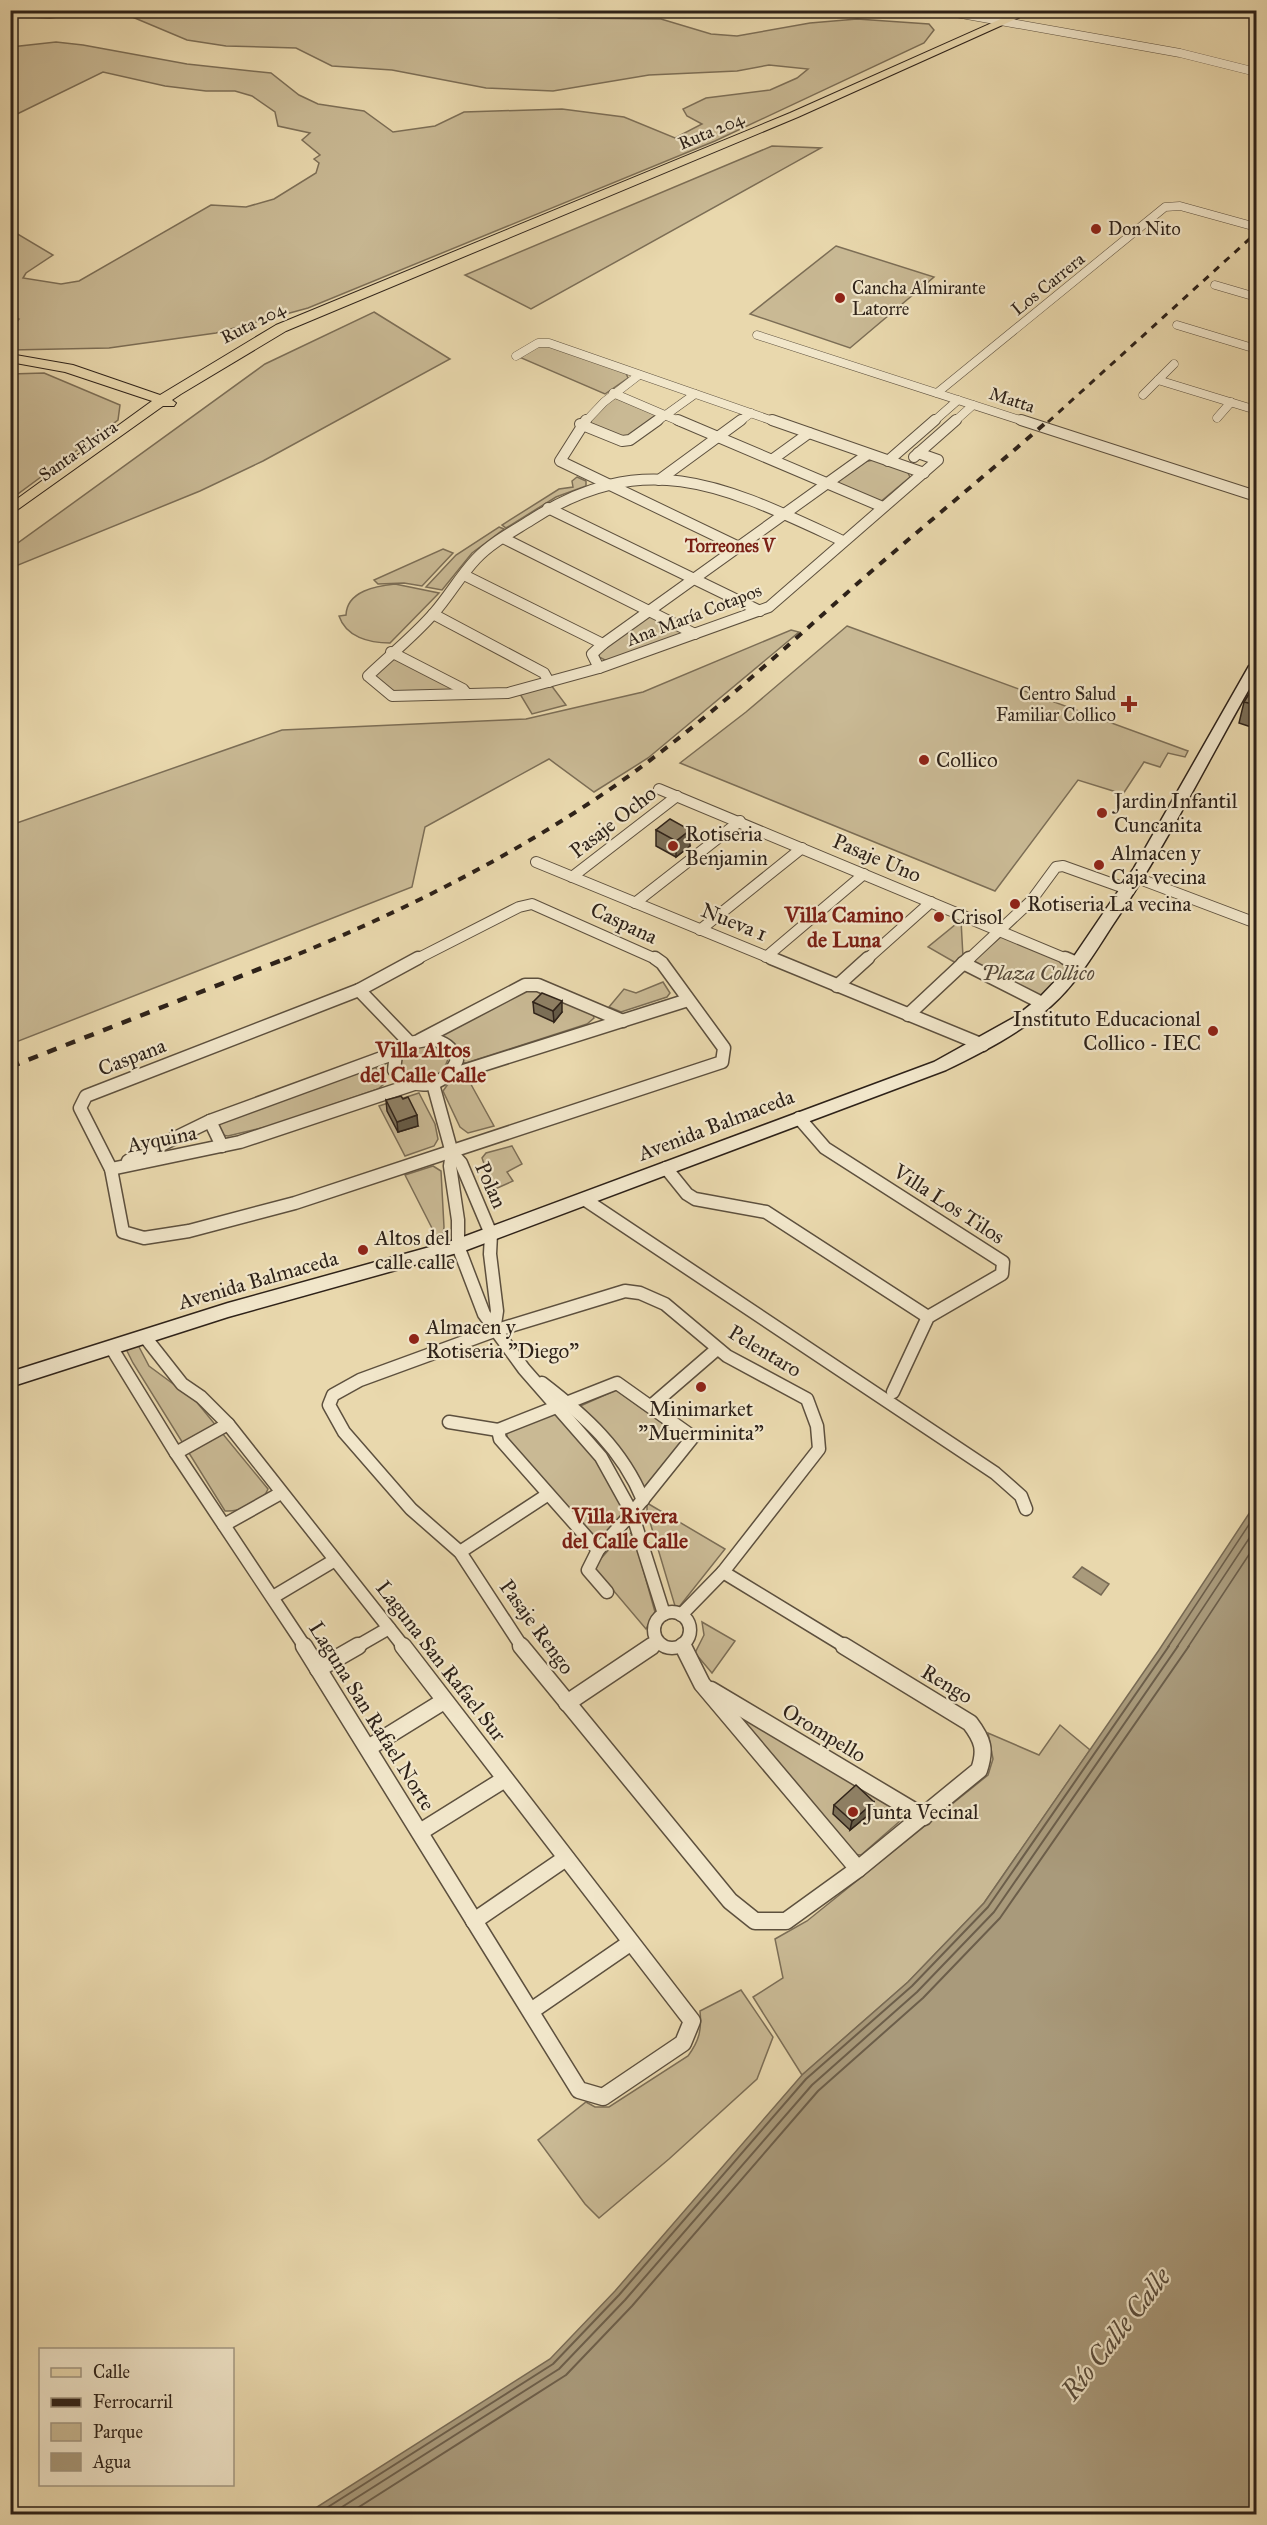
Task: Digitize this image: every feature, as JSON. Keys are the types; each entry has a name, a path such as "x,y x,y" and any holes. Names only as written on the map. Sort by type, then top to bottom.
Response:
{"main road":[{"name":"Ruta 204","path":"164,405 244,355 402,279 794,116 1031,10"},
{"name":"Ruta 204","path":"164,405 185,384 235,351 357,294 402,279"},
{"path":"10,358 69,368 143,394 164,405"},
{"path":"46,364 120,394 164,405"},
{"path":"143,394 185,384"},
{"path":"120,394 135,406 135,414 131,421"},
{"name":"Santa Elvira","path":"10,510 131,421 164,405"},
{"name":"Santa Elvira","path":"10,522 164,405"},
{"name":"Avenida Balmaceda","path":"10,1380 228,1310 458,1246 940,1066 983,1045 1044,1004 1079,964 1134,884 1228,711 1257,666"}],"street":[{"path":"939,10 1159,49 1257,72"},
{"name":"Los Carrera","path":"937,393 1165,207 1180,206 1257,227"},
{"path":"1215,285 1257,297"},
{"path":"1177,325 1257,349"},
{"name":"Matta","path":"757,335 1257,496"},
{"path":"516,356 538,343 549,343 924,473 938,460 918,453"},
{"path":"1143,394 1174,364"},
{"path":"639,375 613,393 580,424 560,461 739,547"},
{"path":"1158,380 1257,410"},
{"path":"613,393 883,507"},
{"path":"580,424 622,441 630,440 695,394"},
{"path":"888,461 958,400"},
{"path":"1217,418 1231,402"},
{"path":"904,466 973,405"},
{"path":"659,480 751,413"},
{"path":"773,459 809,433"},
{"path":"599,668 592,654 603,644 868,454"},
{"name":"Ana María Cotapos","path":"392,652 368,676 392,696 508,693 599,668 769,607 924,473"},
{"path":"467,694 463,689 392,652 433,614 476,559 502,538 548,508 606,484 659,480 705,484 745,496 843,541"},
{"path":"548,508 760,611"},
{"path":"502,538 696,634"},
{"path":"464,575 603,644"},
{"path":"433,614 544,673 549,682"},
{"name":"Pasaje Uno","path":"659,789 1079,964"},
{"name":"Pasaje Ocho","path":"572,877 677,796"},
{"path":"635,903 740,821"},
{"path":"700,930 802,848"},
{"name":"Nueva 1","path":"536,862 983,1045"},
{"path":"908,1015 1031,901 1056,867 1063,866 1134,884 1257,923"},
{"path":"766,957 864,874"},
{"path":"837,986 931,902"},
{"name":"Caspana","path":"532,904 651,955 662,963 724,1047 722,1062 295,1203 189,1231 144,1238 123,1232 111,1169 80,1108 86,1096 359,990 457,937 519,907 532,904"},
{"path":"963,963 1044,1004"},
{"path":"623,1021 538,985 525,985 398,1052 393,1062 394,1070 399,1077 414,1084 433,1084 451,1075 623,1021 688,1000"},
{"path":"359,990 415,1041 441,1042 449,1046 457,1060 451,1075"},
{"name":"Ayquina","path":"111,1169 210,1121 398,1052"},
{"name":"Ayquina","path":"111,1169 222,1146 414,1084"},
{"name":"Polan","path":"433,1084 452,1153 450,1166 458,1220 458,1246"},
{"name":"Villa Los Tilos","path":"799,1118 825,1148 1003,1262 1002,1274 928,1317"},
{"name":"Ayquina","path":"210,1121 222,1146"},
{"name":"Polan","path":"452,1153 461,1163 491,1234"},
{"path":"666,1168 687,1194 695,1199 766,1212 928,1317 893,1392"},
{"path":"584,1199 995,1473 1021,1496 1026,1509"},
{"path":"491,1234 490,1254 497,1311 494,1331"},
{"path":"458,1246 484,1314 494,1331 524,1370 618,1453 637,1484 643,1500"},
{"name":"Pelentaro","path":"494,1331 625,1291 643,1292 660,1299 717,1349 777,1386 807,1399 817,1426 819,1449 723,1572 681,1615"},
{"name":"Pasaje Rengo","path":"494,1331 342,1388 333,1395 329,1405 344,1432 411,1509 460,1552 500,1617 567,1703 745,1917 760,1924 786,1921 858,1869"},
{"name":"Laguna San Rafael Sur","path":"145,1337 182,1384 201,1397 228,1424 389,1628 692,2021 683,2043 603,2097"},
{"name":"Laguna San Rafael Norte","path":"111,1347 176,1453 273,1597 579,2090 603,2097"},
{"path":"651,1406 717,1349"},
{"path":"449,1422 498,1430 617,1383 693,1437 643,1500 598,1550 588,1570 607,1592"},
{"path":"561,1404 602,1457 632,1513 664,1614"},
{"path":"176,1453 228,1424"},
{"path":"498,1430 500,1439 547,1495 598,1550"},
{"path":"224,1525 281,1493"},
{"path":"460,1552 547,1495"},
{"path":"273,1597 335,1560"},
{"name":"Rengo","path":"723,1572 970,1722 981,1738 985,1753 979,1770 858,1869"},
{"path":"664,1614 681,1615 690,1622 692,1632 683,1645 670,1647 658,1642 652,1627 664,1614"},
{"path":"318,1669 389,1628"},
{"path":"567,1703 658,1642"},
{"path":"683,1645 702,1684 858,1869"},
{"name":"Orompello","path":"702,1684 924,1817"},
{"path":"368,1748 444,1701"},
{"path":"420,1832 505,1779"},
{"path":"474,1922 566,1858"},
{"path":"531,2011 630,1943"}],"green space":[{"path":"10,11 105,11 50,18 11,16"},
{"path":"118,11 535,11 559,18 661,19 711,34 737,36 810,23 857,19 929,24 934,30 924,43 715,141 308,308 216,333 109,348 11,350 11,329 19,319 11,316 11,230 53,255 26,273 23,278 61,284 79,281 211,205 246,207 274,199 316,173 319,163 314,159 320,155 302,140 310,133 278,126 275,112 252,96 235,91 206,91 165,86 103,72 11,117 11,47 56,42 187,64 271,73 299,95 318,104 364,111 393,132 435,126 464,112 562,109 624,117 675,138 702,124 687,116 683,109 706,98 770,90 797,78 808,69 769,65 737,71 649,75 553,91 486,88 392,70 332,66 296,48 226,46 187,40"},
{"path":"772,146 821,148 531,309 465,275"},
{"name":"Cancha Almirante Latorre","path":"836,246 934,277 850,348 750,314"},
{"path":"374,312 450,359 263,461 200,491 11,568 11,548 265,364"},
{"path":"547,345 626,373 628,378 605,394 519,357 538,346"},
{"path":"44,373 120,405 118,420 11,499 11,374"},
{"path":"616,398 659,415 624,439 587,424 610,400"},
{"path":"873,460 907,471 910,477 879,503 834,484 864,462"},
{"path":"577,477 586,481 586,486 556,497 506,528 502,525 559,489 573,487 572,481"},
{"path":"499,527 504,529 472,553 442,590 426,587 456,555"},
{"path":"443,549 453,553 422,586 404,583 378,584 374,580"},
{"path":"395,584 439,593 390,643 366,640 353,634 342,623 339,616 346,615 351,600 357,595 371,588"},
{"path":"650,615 688,633 609,662 599,657 600,650"},
{"name":"Collico","path":"847,626 1188,751 1185,757 1168,753 1160,767 1144,762 1123,794 1078,780 995,891 680,763 746,712"},
{"path":"791,630 799,632 648,758 594,792 549,759 425,827 412,887 11,1044 11,825 282,730 526,719 643,692"},
{"path":"395,657 461,692 395,692 376,678 376,673"},
{"path":"551,685 566,705 532,714 520,694"},
{"path":"961,920 963,957 956,963 928,947"},
{"name":"Plaza Collico","path":"1003,935 1068,962 1073,969 1047,997 1038,998 974,964 973,961"},
{"path":"663,982 670,993 667,997 621,1012 609,1007 624,989 636,993"},
{"path":"526,985 592,1012 594,1018 587,1024 466,1063 459,1062 438,1033"},
{"path":"429,1045 438,1048 448,1059 441,1072 424,1079 417,1079 404,1073 399,1059 410,1048"},
{"path":"375,1066 384,1084 378,1089 270,1126 228,1136 222,1135 218,1126 221,1123"},
{"path":"468,1079 494,1126 468,1133 460,1127 443,1091 448,1084"},
{"path":"419,1093 435,1124 438,1139 434,1146 405,1156 379,1106"},
{"path":"512,1146 522,1164 507,1172 513,1181 493,1190 482,1158 486,1153"},
{"path":"433,1166 441,1171 444,1227 443,1234 437,1238 405,1175"},
{"path":"138,1345 149,1366 195,1400 268,1489 256,1502 237,1510 225,1511 133,1363 126,1349"},
{"path":"616,1390 684,1439 643,1489 606,1434 578,1407"},
{"path":"553,1412 594,1458 625,1511 598,1542 508,1440 506,1431"},
{"path":"647,1503 725,1549 679,1607 675,1606 647,1512"},
{"path":"633,1533 655,1612 646,1629 596,1570 595,1565 623,1534"},
{"path":"702,1622 735,1641 712,1673 695,1653 704,1635"},
{"path":"751,1720 900,1809 900,1821 861,1855 852,1854 743,1725 745,1721"},
{"path":"1060,1725 1090,1750 984,1903 908,1982 802,2075 753,1997 783,1978 775,1939 807,1921 988,1775 993,1759 988,1733 1039,1755"},
{"path":"741,1990 773,2037 757,2079 669,2159 599,2218 585,2204 538,2140 586,2102 595,2107 609,2107 688,2056 699,2035 700,2011"}],"water":[{"name":"Río Calle Calle","path":"1256,1503 1256,2514 306,2514 550,2359 615,2291 802,2075 908,1982 984,1903 1159,1650"},
{"path":"1082,1567 1109,1584 1101,1595 1073,1577"}],"building":[{"path":"1257,681 1257,705 1244,702"},
{"path":"670,819 690,830 676,841 656,830"},
{"path":"542,993 562,1001 553,1011 533,1002"},
{"path":"401,1096 403,1099 408,1097 417,1115 397,1122 386,1100"},
{"path":"856,1785 874,1802 852,1821 834,1805"}],"railway":[{"path":"1048,422 1256,233"},
{"path":"284,960 326,943 448,885 527,842 603,794 670,745 734,693 882,562 1049,420"},
{"path":"10,1067 287,958"}],"place":[{"name":"Don Nito","path":"1096,229"},
{"name":"Cancha Almirante Latorre","path":"840,298"},
{"name":"Centro Salud Familiar Collico","path":"1129,704"},
{"name":"Collico","path":"924,760"},
{"name":"Jardin Infantil Cuncanita","path":"1102,813"},
{"name":"Rotiseria Benjamin","path":"673,846"},
{"name":"Almacen y Caja vecina","path":"1099,865"},
{"name":"Rotiseria La vecina","path":"1015,904"},
{"name":"Crisol","path":"939,917"},
{"name":"Instituto Educacional Collico - IEC","path":"1213,1031"},
{"name":"Altos del calle calle","path":"363,1250"},
{"name":"Almacen y Rotiseria \"Diego\"","path":"414,1339"},
{"name":"Minimarket \"Muerminita\"","path":"701,1387"},
{"name":"Junta Vecinal","path":"853,1812"}],"district":[{"name":"Torreones V","path":"730,546"},
{"name":"Villa Camino de Luna","path":"844,926"},
{"name":"Villa Altos del Calle Calle","path":"423,1062"},
{"name":"Villa Rivera del Calle Calle","path":"625,1528"}]}
